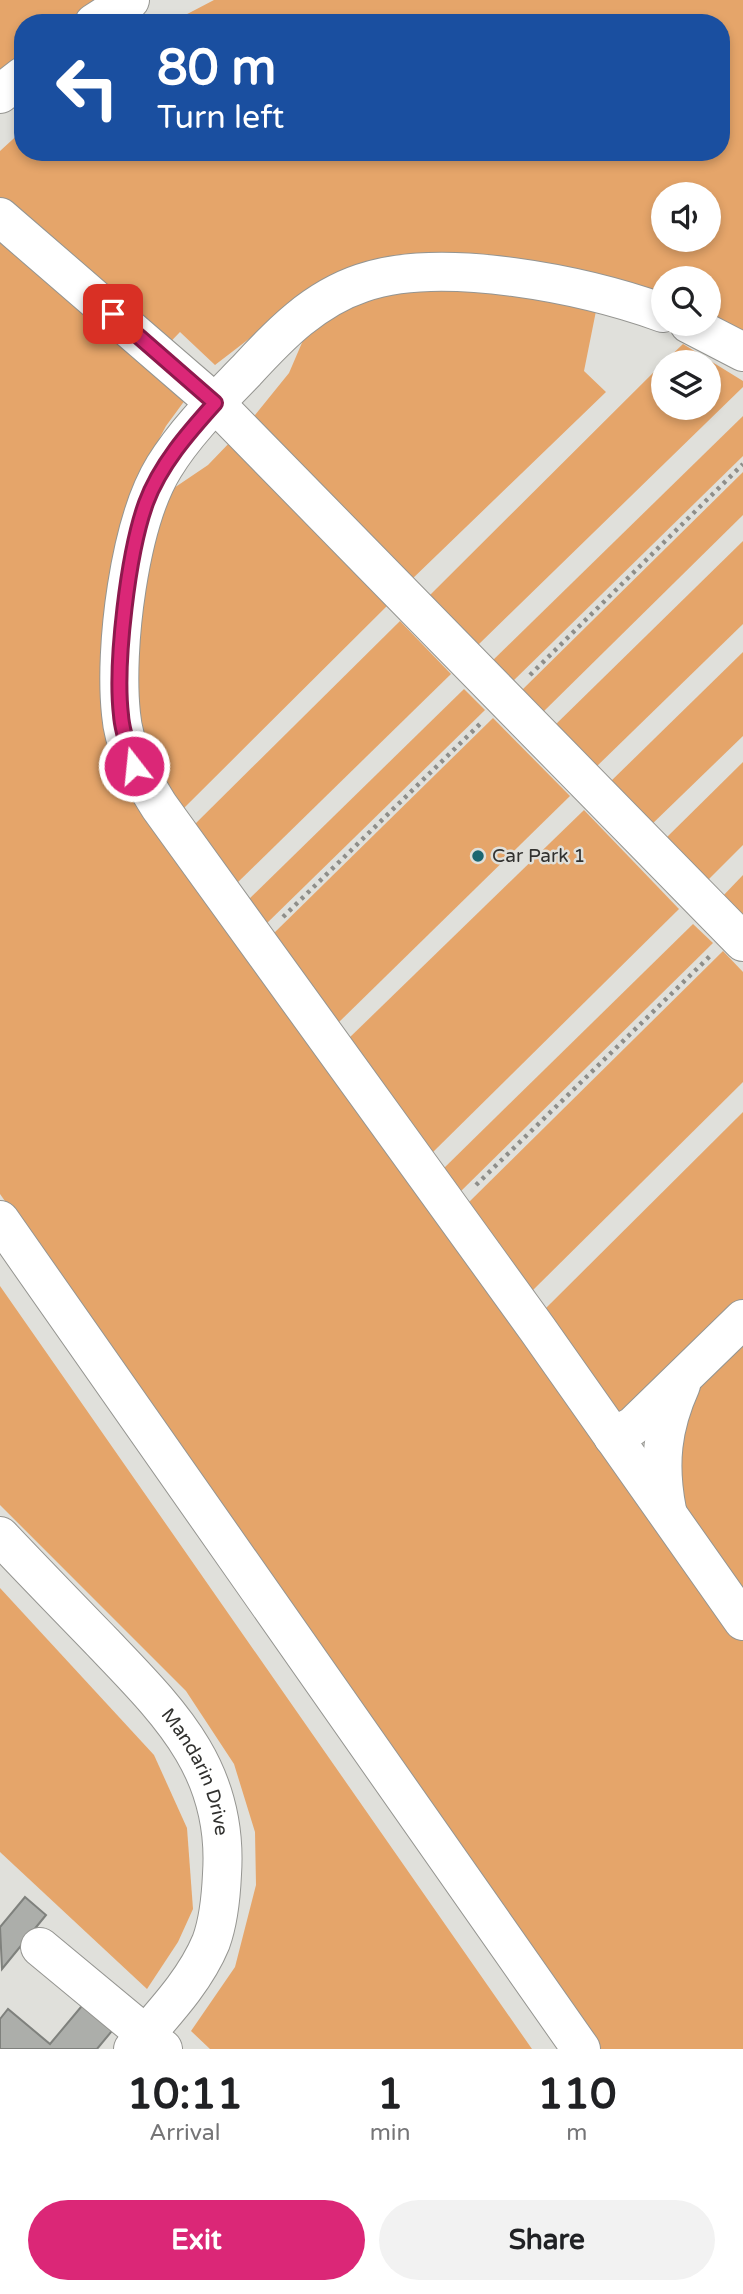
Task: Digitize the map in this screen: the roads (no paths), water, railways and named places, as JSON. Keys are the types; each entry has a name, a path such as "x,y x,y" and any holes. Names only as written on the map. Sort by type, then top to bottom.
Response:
{"street":[{"path":"108,14 130,0"},
{"path":"0,94 14,83"},
{"path":"0,217 215,403 739,937"},
{"path":"651,309 629,301 529,280 432,272 363,282 322,300 285,329 186,435 163,468 146,502 137,532 120,667 121,715 134,766 159,806 743,1621"},
{"path":"712,336 743,352"},
{"path":"0,1220 581,2049"},
{"path":"613,1437 633,1426 743,1319"},
{"path":"668,1515 663,1488 663,1433 685,1375"},
{"name":"Mandarin Drive","path":"0,1536 168,1711 205,1769 221,1814 223,1862 220,1906 211,1942 187,1985 147,2044"},
{"path":"40,1947 147,2044"}],"place":[{"name":"Car Park 1","path":"478,856"}]}
